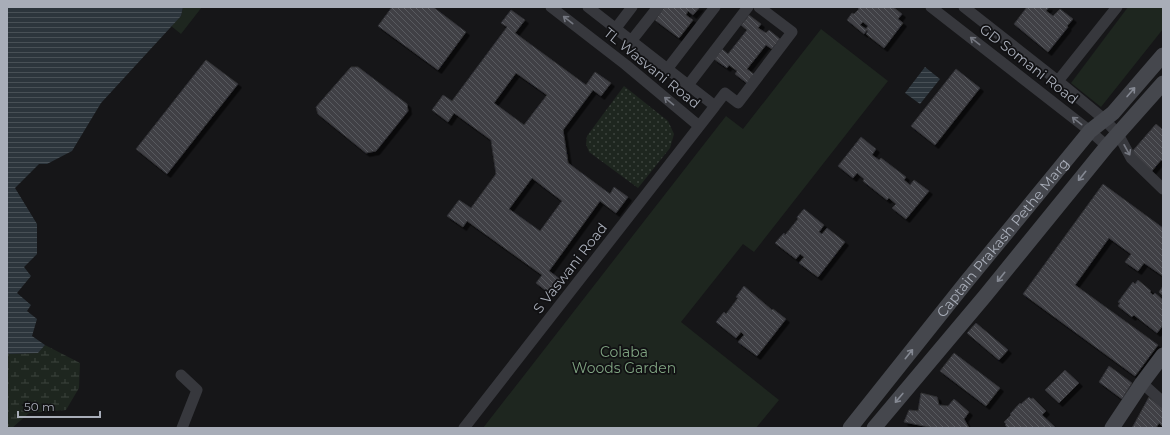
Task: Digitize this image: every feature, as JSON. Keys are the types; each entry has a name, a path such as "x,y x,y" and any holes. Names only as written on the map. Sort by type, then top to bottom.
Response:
{"main road":[{"name":"Captain Prakash Pethe Marg","path":"850,428 967,281 1090,131 1113,112 1163,55"},
{"name":"Captain Prakash Pethe Marg","path":"874,428 985,296 1107,146 1163,83"},
{"path":"1112,428 1163,355"},
{"path":"895,371 920,374"}],"street":[{"name":"TL Wasvani Road","path":"551,7 626,65 699,126 715,106 689,84 588,7"},
{"path":"616,28 632,7"},
{"path":"632,40 658,7"},
{"path":"668,68 715,7"},
{"path":"689,84 748,7"},
{"path":"715,106 725,93 738,103 792,32 759,7"},
{"name":"GD Somani Road","path":"931,7 1090,131 1107,146"},
{"name":"GD Somani Road","path":"964,7 1104,119 1118,134 1131,158 1163,189"},
{"path":"1058,81 1117,7"},
{"name":"S Vaswani Road","path":"464,428 636,209 699,126"},
{"path":"182,375 197,390 182,428"},
{"path":"1142,383 1163,402"}],"green space":[{"path":"183,7 202,7 181,34 171,26 181,16"},
{"path":"1128,7 1163,7 1163,29 1101,107 1071,83"},
{"name":"Colaba Woods Garden","path":"821,29 888,81 754,252 743,244 681,322 779,400 756,428 483,428 726,116 743,129"},
{"path":"624,86 668,121 674,134 670,148 638,188 589,152 586,144 587,136"},
{"path":"45,345 80,363 79,388 66,410 29,413 12,428 7,428 7,354 38,353"}],"shaded area":[{"path":"7,7 183,7 181,16 101,103 72,151 47,164 39,164 15,188 37,224 37,254 24,267 31,276 17,293 31,305 27,311 37,319 32,336 45,345 38,353 7,354"},
{"path":"925,67 940,79 920,104 905,93"}],"building":[{"path":"392,7 433,7 466,32 438,70 378,26"},
{"path":"664,7 700,7 693,15 688,11 686,15 693,20 679,38 655,20"},
{"path":"857,7 893,7 902,14 898,19 903,23 884,48 866,34 868,31 867,30 864,34 847,20 852,13 854,14 859,9","holes":["863,22 868,26 866,29 860,25"]},
{"path":"1027,7 1049,7 1046,11 1053,16 1060,9 1073,19 1048,52 1014,24"},
{"path":"511,10 525,20 515,33 586,85 595,72 611,83 601,96 593,90 563,130 568,163 610,194 614,187 628,197 616,213 600,201 549,271 560,279 549,293 536,283 542,275 467,221 463,227 447,216 459,200 471,208 496,174 491,140 454,113 448,122 432,110 443,95 452,101 507,27 501,23","holes":["516,73 547,95 524,125 494,103","532,178 562,201 540,231 509,209"]},
{"path":"749,15 761,24 758,28 766,33 769,30 780,39 772,49 766,45 747,69 755,75 748,84 735,74 737,71 729,65 727,68 714,59 722,49 728,54 747,30 741,25"},
{"path":"206,60 238,84 167,174 136,149"},
{"path":"351,67 358,67 407,104 408,111 376,151 366,153 318,114 316,107"},
{"path":"956,69 980,88 935,145 911,126"},
{"path":"1156,124 1163,130 1163,161 1161,160 1151,172 1130,154"},
{"path":"861,137 876,149 872,155 879,160 881,158 906,177 904,180 910,185 914,180 929,191 906,219 892,208 896,204 889,198 887,200 863,181 864,179 857,173 853,178 838,166"},
{"path":"1103,184 1163,228 1163,276 1144,263 1138,271 1125,262 1131,254 1109,238 1075,285 1158,345 1135,376 1023,294"},
{"path":"804,209 824,225 819,232 822,234 827,228 845,242 818,277 799,263 804,257 800,254 796,259 775,243 784,233 785,235"},
{"path":"1138,280 1151,291 1150,292 1153,295 1155,293 1163,300 1163,325 1157,333 1134,315 1132,317 1118,306 1120,303 1118,302 1133,282 1135,284"},
{"path":"744,286 772,310 773,309 786,319 757,356 738,342 744,335 741,332 736,338 716,322 724,312 726,314 738,298 736,297"},
{"path":"1163,286 1163,296 1159,292"},
{"path":"976,323 1008,350 999,360 967,333"},
{"path":"954,353 1000,388 986,406 940,371"},
{"path":"1109,366 1132,383 1122,399 1099,382"},
{"path":"1065,370 1079,383 1059,403 1045,390"},
{"path":"921,393 937,397 939,405 948,406 954,399 969,412 964,419 969,428 934,428 904,422 909,410 918,411"},
{"path":"1029,397 1031,399 1033,398 1046,411 1042,415 1056,428 1008,428 1005,425 1006,424 1004,422 1011,415 1010,414 1020,403 1021,404"},
{"path":"1149,397 1163,408 1163,427 1159,423 1156,428 1132,428"}]}
